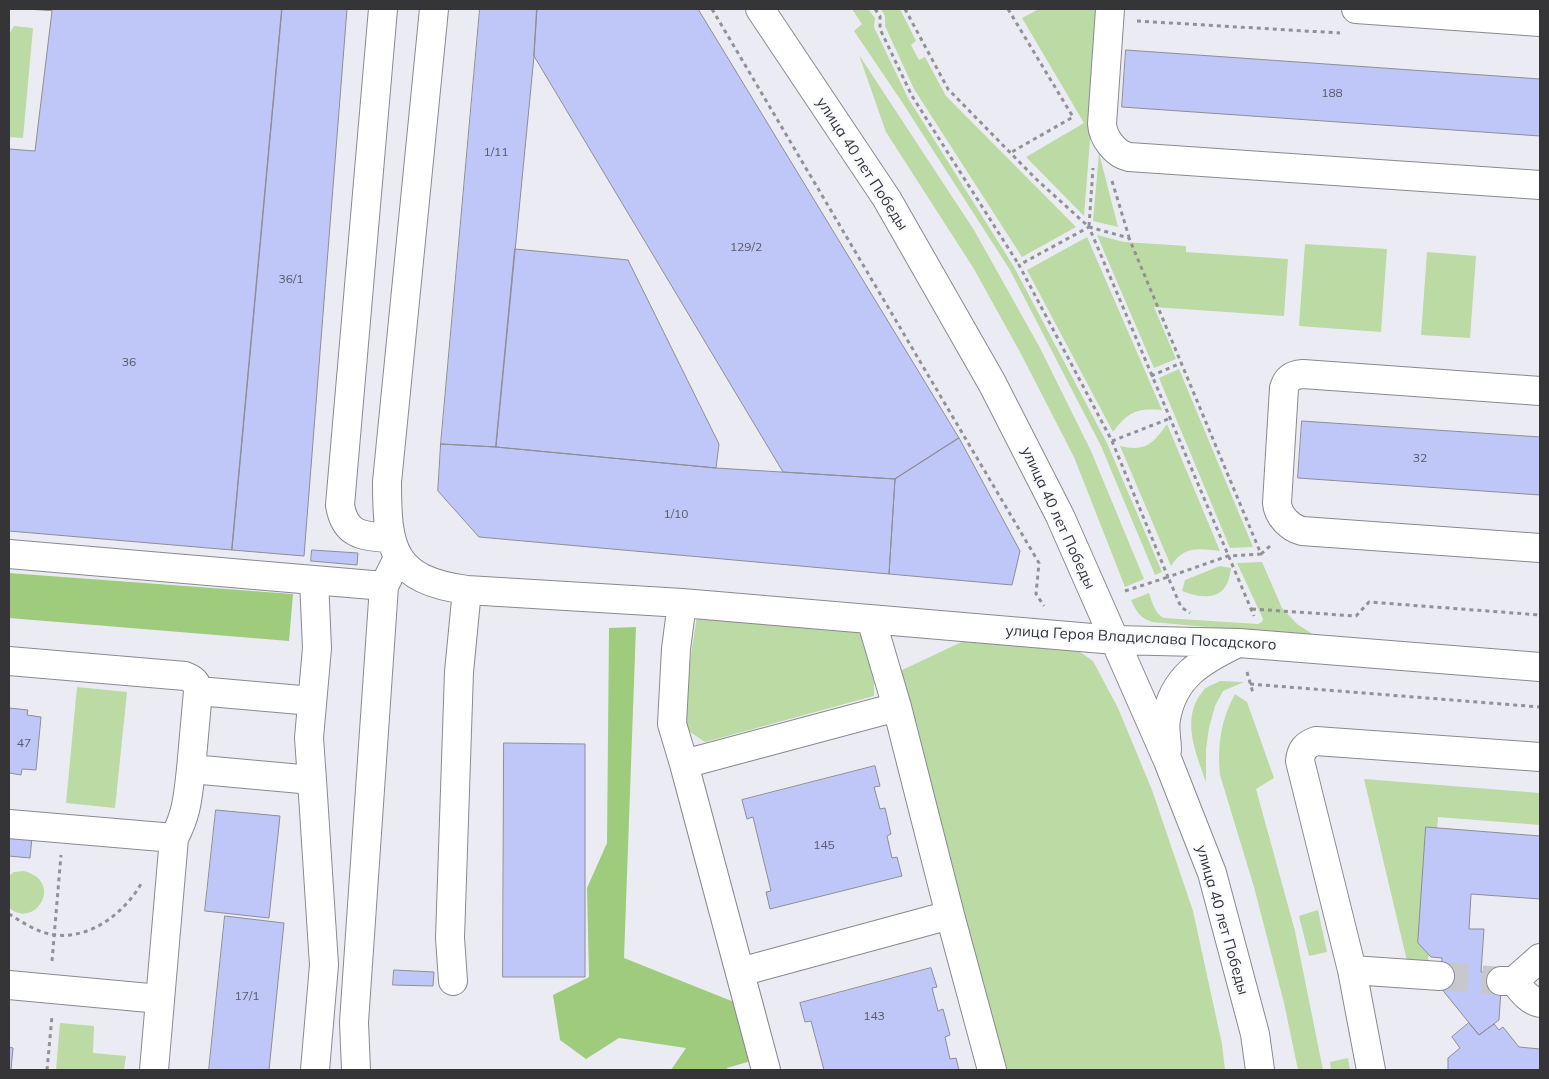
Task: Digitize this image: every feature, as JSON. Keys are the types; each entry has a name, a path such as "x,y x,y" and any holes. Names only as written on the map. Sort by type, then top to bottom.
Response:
{"street":[{"path":"382,9 340,505 342,516 347,526 356,532 394,548"},
{"path":"356,1070 354,1022 384,586 394,548 387,514 387,482 434,9"},
{"name":"улица 40 лет Победы","path":"760,9 887,199 992,383 1060,516 1168,762 1212,873 1255,1034 1260,1070"},
{"path":"1356,9 1540,22"},
{"path":"1121,15 1102,124 1106,136 1121,155 1540,185"},
{"path":"1540,391 1303,374 1293,375 1286,381 1284,388 1277,509 1289,525 1302,531 1540,548"},
{"name":"улица Героя Владислава Посадского","path":"394,548 411,571 425,580 450,588 467,590 872,619 1115,640 1241,655 1540,667"},
{"path":"9,554 384,586"},
{"path":"314,580 317,648 309,738 324,965 315,1070"},
{"path":"453,981 450,928 460,672 467,590"},
{"path":"682,604 676,649 672,724 766,1070"},
{"path":"872,619 897,707 992,1070"},
{"path":"1168,762 1165,720 1174,692 1188,673 1207,658 1241,655"},
{"path":"9,661 185,676 192,678 197,684 198,691 188,799 183,821 174,838 154,1070"},
{"path":"198,691 312,701"},
{"path":"684,764 897,707"},
{"path":"1371,1070 1352,970 1300,761 1301,752 1308,744 1316,742 1540,757"},
{"path":"191,769 312,780"},
{"path":"9,824 174,838"},
{"path":"740,972 950,915"},
{"path":"1540,958 1508,981 1527,997 1540,1003"},
{"path":"1352,970 1440,976"},
{"path":"9,985 160,999"}],"path":[{"path":"712,9 1039,563 1036,594 1048,613"},
{"path":"875,9 880,16 880,29 912,96 1019,265 1112,441 1168,577 1182,606 1193,614"},
{"path":"905,9 948,89 1010,153 1089,227 1252,609 1255,618 1248,618"},
{"path":"1008,9 1073,117 1010,153"},
{"path":"1121,15 1341,33"},
{"path":"1089,227 1094,160"},
{"path":"1110,175 1129,238 1261,554 1228,556 1121,592"},
{"path":"1019,265 1089,227 1129,238"},
{"path":"1151,376 1181,363"},
{"path":"1112,441 1171,418"},
{"path":"1252,609 1356,616 1368,602 1540,615"},
{"path":"1241,655 1253,693"},
{"path":"1250,684 1540,707"},
{"path":"47,1070 54,935 63,829"},
{"path":"9,914 37,930 54,935 88,930 104,923 120,912 133,898 142,881"}],"green space":[{"path":"852,9 868,9 875,18 874,27 908,98 1014,267 1107,443 1162,572 1155,575 1101,446 1010,270 854,31 862,24"},
{"path":"881,9 900,9 916,41 911,45 919,60 925,57 946,96 1076,227 1022,257 914,89 885,26 885,16"},
{"path":"1039,9 1104,9 1094,90 1084,216 1026,157 1084,123 1022,18"},
{"path":"14,26 33,28 23,138 9,137 9,34"},
{"path":"859,55 974,230 1040,348 1091,451 1144,579 1125,587 1074,457 1021,354 974,269 886,132"},
{"path":"1099,153 1118,227 1093,221"},
{"path":"1097,235 1124,242 1186,246 1186,252 1288,259 1284,316 1154,307 1176,359 1154,368"},
{"path":"1087,237 1162,410 1146,410 1134,413 1123,420 1113,432 1027,270"},
{"path":"1305,244 1387,249 1381,332 1299,326"},
{"path":"1427,252 1476,256 1470,338 1421,335"},
{"path":"1179,369 1253,547 1230,548 1159,378"},
{"path":"1167,424 1220,551 1199,549 1187,551 1176,559 1171,566 1120,446 1136,448 1148,445"},
{"path":"1262,562 1282,608 1297,624 1317,637 1152,622 1139,614 1131,600 1149,593 1156,611 1164,618 1258,624 1263,619 1237,563"},
{"path":"1220,566 1231,568 1226,586 1221,592 1215,595 1200,596 1182,591 1185,580"},
{"path":"9,573 293,594 289,641 9,618"},
{"path":"697,616 859,628 874,682 874,696 705,742 687,730 683,706"},
{"path":"636,627 624,958 734,1002 751,1061 727,1068 728,1070 671,1070 686,1048 619,1038 586,1059 560,1040 553,995 589,977 587,888 607,843 609,628"},
{"path":"968,639 1071,646 1093,661 1118,708 1152,790 1193,911 1222,1044 1225,1070 1005,1070 900,671"},
{"path":"1220,681 1244,682 1223,691 1215,706 1206,749 1206,782 1192,736 1192,713 1196,701 1204,689"},
{"path":"77,687 127,692 115,808 66,803"},
{"path":"1235,694 1247,702 1274,778 1256,789 1295,931 1323,1070 1298,1070 1284,1003 1254,887 1220,775 1221,733 1226,713"},
{"path":"1364,779 1540,793 1540,825 1438,817 1428,962 1407,961"},
{"path":"24,871 36,877 43,885 44,893 42,902 36,909 28,913 19,913 9,908 9,876 14,872"},
{"path":"1318,910 1327,952 1309,956 1299,916"},
{"path":"60,1023 94,1026 93,1053 126,1056 124,1070 56,1070"},
{"path":"1348,1058 1350,1070 1331,1070 1330,1062"}],"building":[{"path":"26,9 282,9 232,550 9,531 9,149 35,151 52,11"},
{"path":"282,9 347,9 304,556 232,550"},
{"path":"480,9 537,9 496,447 441,444"},
{"path":"537,9 698,9 959,438 895,479 783,472 534,56"},
{"path":"1126,50 1540,79 1540,136 1122,107"},
{"path":"515,249 628,260 719,444 716,468 496,447"},
{"path":"1302,421 1540,437 1540,495 1298,478"},
{"path":"959,438 1020,551 1012,585 889,574 895,479"},
{"path":"441,444 496,447 716,468 895,479 889,574 479,537 438,491"},
{"path":"312,550 358,553 357,565 311,561"},
{"path":"9,708 28,710 27,715 41,717 36,770 22,769 21,775 9,773"},
{"path":"504,743 585,744 585,977 503,977"},
{"path":"875,766 880,786 874,787 880,809 885,808 891,834 887,836 892,858 897,857 902,876 770,909 766,892 771,891 753,817 747,819 742,800"},
{"path":"216,810 280,816 269,918 205,911"},
{"path":"1426,827 1540,836 1540,899 1471,894 1469,929 1484,929 1481,972 1502,974 1499,1020 1479,1035 1440,987 1442,958 1431,957 1418,943"},
{"path":"9,835 32,837 30,858 9,856"},
{"path":"225,916 284,923 269,1070 209,1070"},
{"path":"931,968 937,987 932,988 938,1011 943,1009 950,1035 945,1037 950,1059 956,1058 959,1070 824,1070 811,1021 805,1022 800,1003"},
{"path":"394,970 434,972 433,986 393,985"},
{"path":"1469,1023 1479,1035 1494,1024 1499,1030 1503,1027 1519,1047 1540,1049 1540,1070 1448,1070 1448,1058 1460,1048 1452,1037"},
{"path":"9,1047 13,1048 11,1070 9,1070"}],"tunnel":[{"path":"1440,976 1501,981"}]}
